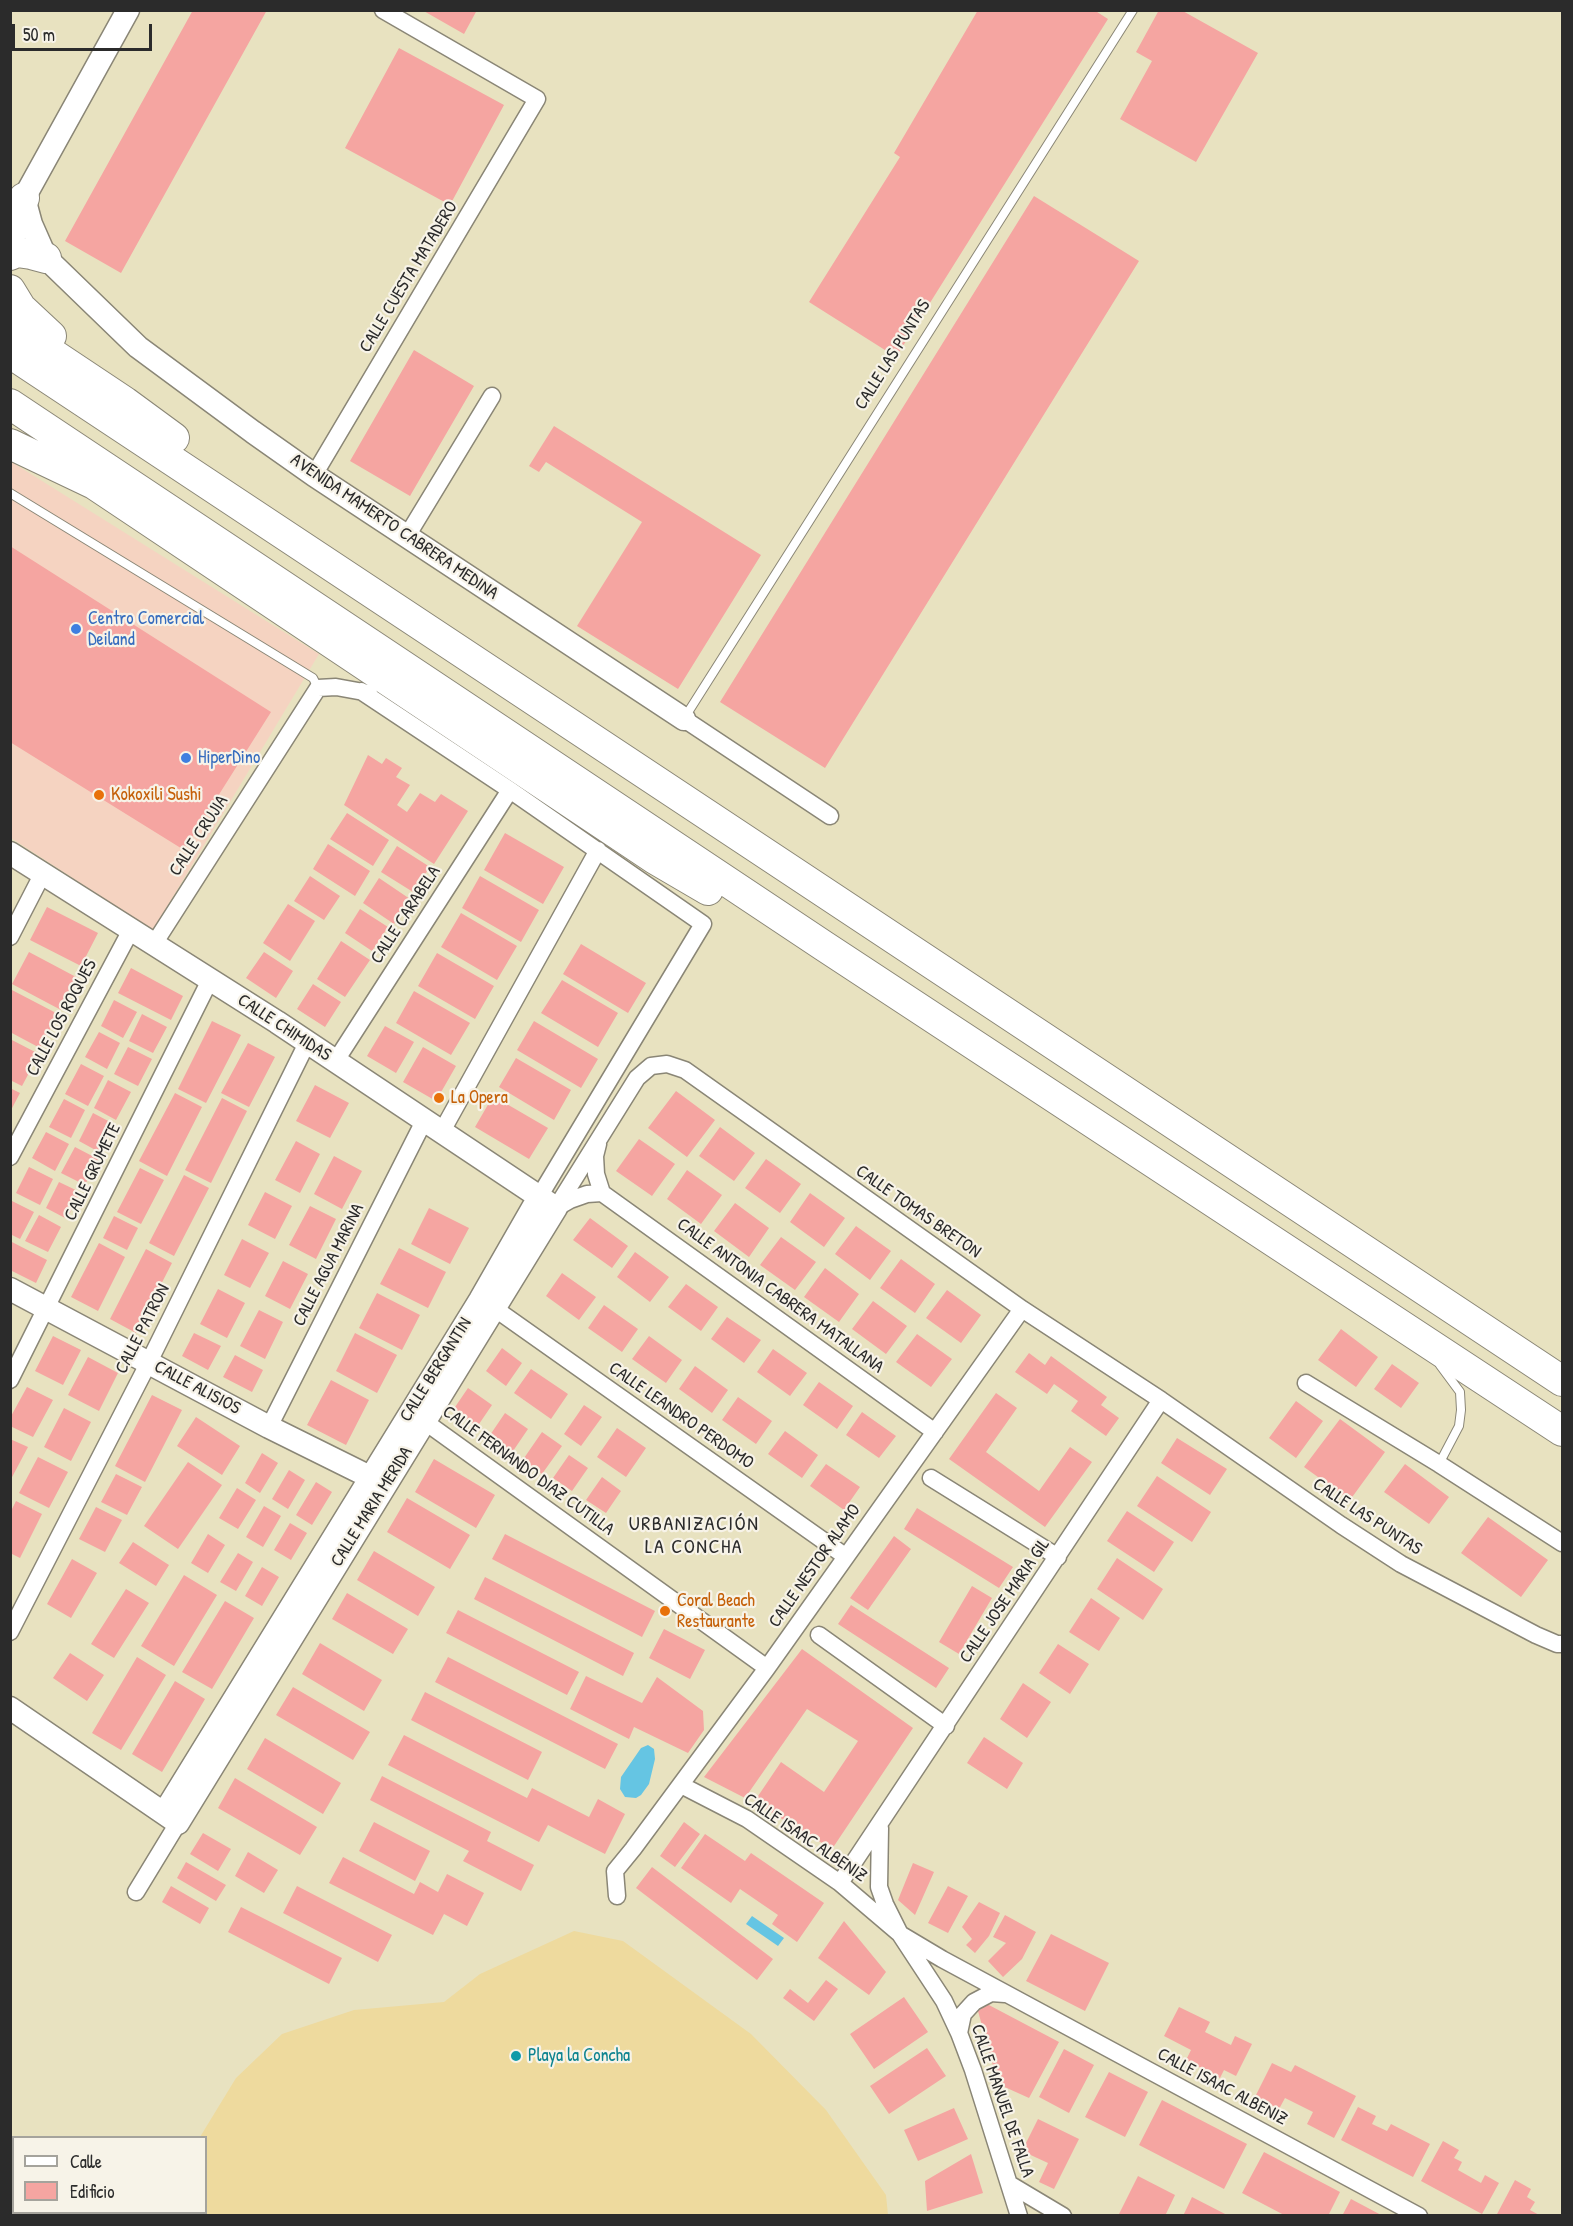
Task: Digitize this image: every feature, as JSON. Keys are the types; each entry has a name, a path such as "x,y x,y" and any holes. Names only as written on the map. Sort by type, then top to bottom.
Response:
{"highway":[{"path":"10,235 17,205"},
{"path":"10,255 24,253 46,258"},
{"path":"10,290 21,308 82,360 125,402"},
{"path":"12,335 125,402 243,488 290,537"},
{"path":"12,335 290,537 1563,1380"},
{"path":"10,404 824,946 1563,1431"},
{"path":"10,444 94,484 523,785 751,916 824,946"}],"street":[{"path":"17,205 128,10"},
{"name":"CALLE CUESTA MATADERO","path":"314,475 537,99 383,10"},
{"name":"AVENIDA MAMERTO CABRERA MEDINA","path":"17,205 31,224 46,258 138,347 314,475 830,816"},
{"path":"407,536 492,396"},
{"path":"318,688 336,687 392,699 434,722 490,759 598,850"},
{"name":"CALLE CRUJIA","path":"154,944 318,688"},
{"path":"361,691 523,785"},
{"name":"CALLE CARABELA","path":"335,1062 523,785"},
{"name":"CALLE BERGANTIN","path":"171,1818 418,1416 514,1243 547,1203 703,924 598,850"},
{"name":"CALLE AGUA MARINA","path":"269,1427 433,1127 598,850"},
{"name":"CALLE CHIMIDAS","path":"10,853 307,1043 547,1203"},
{"path":"10,937 43,873"},
{"name":"CALLE LOS ROQUES","path":"10,1157 131,930"},
{"name":"CALLE GRUMETE","path":"10,1380 210,980"},
{"name":"CALLE PATRON","path":"10,1632 149,1362 307,1043"},
{"name":"CALLE TOMAS BRETON","path":"600,1137 637,1078 651,1066 667,1064 685,1070 1022,1309 1161,1400"},
{"path":"418,1416 494,1308 547,1203 600,1137"},
{"path":"547,1203 602,1193 596,1174 595,1156 600,1137"},
{"name":"CALLE ANTONIA CABRERA MATALLANA","path":"602,1193 935,1432"},
{"name":"CALLE ALISIOS","path":"10,1289 269,1427 378,1481"},
{"name":"CALLE LEANDRO PERDOMO","path":"494,1308 845,1556"},
{"name":"CALLE NESTOR ALAMO","path":"617,1896 615,1870 767,1668 1022,1309"},
{"path":"1306,1383 1563,1543"},
{"name":"CALLE JOSE MARIA GIL","path":"840,1884 1161,1400"},
{"name":"CALLE LAS PUNTAS","path":"1161,1400 1401,1564 1536,1635 1557,1644 1563,1644"},
{"name":"CALLE FERNANDO DIAZ CUTILLA","path":"418,1416 767,1668"},
{"path":"931,1478 1058,1557"},
{"path":"819,1635 946,1726"},
{"path":"10,1708 171,1818 136,1892"},
{"name":"CALLE ISAAC ALBENIZ","path":"681,1785 747,1819 840,1884 900,1934 942,1959 1419,2216"},
{"path":"880,1824 879,1887 900,1934"},
{"name":"CALLE ISAAC ALBENIZ","path":"900,1934 945,2001"},
{"path":"959,2033 963,2014 974,2002 991,1994 1006,1994"},
{"name":"CALLE MANUEL DE FALLA","path":"945,2001 973,2070 1019,2216"},
{"path":"1011,2185 1063,2216"}],"lane":[{"name":"CALLE LAS PUNTAS","path":"684,719 1133,10"},
{"path":"10,493 313,678 318,688"},
{"path":"1419,1336 1460,1392 1459,1426 1439,1464"}],"shaded area":[{"path":"10,461 319,654 153,930 11,838"}],"sand":[{"name":"Playa la Concha","path":"574,1931 623,1941 751,2034 826,2110 886,2195 888,2215 117,2215 207,2214 207,2136 201,2136 236,2078 282,2034 354,2010 444,2002 480,1974"}],"water":[{"path":"648,1745 654,1749 655,1759 649,1784 636,1798 625,1797 620,1789 621,1777 641,1748"},
{"path":"752,1916 784,1938 778,1946 746,1924"}],"building":[{"path":"193,10 267,10 121,273 65,241"},
{"path":"422,10 477,10 464,34"},
{"path":"978,10 1094,10 1108,19 896,357 809,302 900,157 894,153"},
{"path":"1159,10 1181,10 1258,53 1196,162 1120,119 1152,61 1136,52"},
{"path":"399,48 504,105 450,205 345,148"},
{"path":"1034,196 1139,261 825,768 720,702"},
{"path":"414,350 474,386 410,496 350,461"},
{"path":"554,426 761,555 678,689 577,626 642,522 546,462 539,472 529,466"},
{"name":"Centro Comercial Deiland","path":"10,546 271,712 184,850 10,742"},
{"path":"368,755 382,764 386,758 402,768 396,777 410,785 397,805 407,812 420,793 435,802 441,794 468,811 434,864 344,805"},
{"path":"347,813 389,840 373,866 330,839"},
{"path":"505,833 564,867 543,904 484,870"},
{"path":"328,844 370,871 355,896 313,869"},
{"path":"397,846 430,867 413,892 381,872"},
{"path":"310,876 340,896 324,920 294,901"},
{"path":"480,876 539,910 521,942 462,908"},
{"path":"379,878 410,899 394,924 363,903"},
{"path":"288,904 315,921 290,961 263,943"},
{"path":"47,907 98,933 81,966 30,940"},
{"path":"360,909 388,927 372,951 345,933"},
{"path":"461,913 517,946 497,980 441,947"},
{"path":"341,941 370,960 345,997 317,979"},
{"path":"581,944 646,983 628,1013 563,974"},
{"path":"29,952 78,978 61,1010 12,984"},
{"path":"264,952 293,971 276,998 246,978"},
{"path":"437,953 494,986 475,1019 418,986"},
{"path":"131,968 183,996 171,1020 118,993"},
{"path":"562,980 618,1013 598,1047 541,1013"},
{"path":"313,984 341,1002 325,1027 297,1009"},
{"path":"10,989 58,1014 40,1048 10,1032"},
{"path":"414,991 470,1023 451,1055 396,1023"},
{"path":"114,1000 137,1012 123,1038 101,1026"},
{"path":"142,1014 167,1027 153,1053 129,1041"},
{"path":"212,1021 241,1035 206,1103 178,1089"},
{"path":"534,1021 598,1059 581,1088 517,1050"},
{"path":"385,1026 414,1042 396,1073 367,1056"},
{"path":"99,1032 120,1043 107,1069 85,1057"},
{"path":"10,1039 39,1054 22,1086 10,1080"},
{"path":"248,1043 275,1057 249,1107 221,1093"},
{"path":"128,1047 152,1059 138,1086 114,1074"},
{"path":"423,1047 456,1066 436,1101 403,1082"},
{"path":"516,1058 571,1090 554,1120 499,1087"},
{"path":"81,1064 104,1076 88,1106 65,1094"},
{"path":"108,1080 131,1092 116,1120 94,1108"},
{"path":"315,1085 349,1103 330,1138 296,1121"},
{"path":"10,1088 20,1093 10,1112"},
{"path":"676,1091 715,1120 687,1157 648,1128"},
{"path":"175,1093 202,1107 167,1176 139,1161"},
{"path":"493,1096 548,1128 529,1159 475,1127"},
{"path":"222,1098 247,1111 211,1183 185,1170"},
{"path":"64,1099 85,1110 71,1138 49,1127"},
{"path":"93,1113 114,1124 99,1152 79,1141"},
{"path":"720,1127 755,1153 734,1181 699,1156"},
{"path":"46,1132 69,1144 55,1171 32,1158"},
{"path":"639,1139 675,1164 652,1196 616,1171"},
{"path":"296,1141 320,1154 300,1193 275,1180"},
{"path":"75,1147 98,1159 85,1185 61,1173"},
{"path":"334,1156 362,1171 342,1209 314,1194"},
{"path":"766,1159 801,1184 780,1213 745,1188"},
{"path":"29,1167 53,1179 40,1205 16,1193"},
{"path":"140,1168 164,1180 141,1224 117,1212"},
{"path":"687,1170 722,1195 701,1224 667,1199"},
{"path":"184,1175 209,1188 174,1256 149,1243"},
{"path":"59,1182 80,1192 67,1219 46,1208"},
{"path":"265,1192 292,1206 275,1239 248,1225"},
{"path":"810,1193 845,1218 824,1247 790,1222"},
{"path":"10,1200 34,1212 20,1239 10,1234"},
{"path":"735,1203 769,1228 749,1257 714,1231"},
{"path":"310,1206 336,1219 316,1259 289,1245"},
{"path":"429,1208 469,1228 450,1264 411,1244"},
{"path":"39,1215 61,1227 48,1252 25,1241"},
{"path":"114,1216 138,1228 127,1250 103,1238"},
{"path":"590,1218 628,1246 612,1268 573,1240"},
{"path":"856,1226 891,1251 870,1280 835,1254"},
{"path":"781,1237 816,1262 795,1290 760,1265"},
{"path":"242,1239 269,1253 250,1288 224,1275"},
{"path":"10,1241 47,1260 36,1283 10,1270"},
{"path":"99,1243 125,1257 98,1311 71,1297"},
{"path":"399,1248 446,1272 428,1308 380,1284"},
{"path":"146,1249 172,1263 136,1333 110,1319"},
{"path":"635,1252 669,1277 650,1302 617,1277"},
{"path":"901,1259 935,1284 915,1313 880,1288"},
{"path":"283,1261 308,1274 290,1309 265,1296"},
{"path":"825,1268 859,1294 839,1322 804,1297"},
{"path":"562,1273 596,1297 579,1320 546,1296"},
{"path":"686,1284 718,1307 701,1331 668,1307"},
{"path":"218,1289 245,1303 227,1338 200,1324"},
{"path":"947,1290 981,1315 961,1343 926,1318"},
{"path":"377,1293 420,1315 402,1350 359,1328"},
{"path":"873,1301 907,1326 886,1354 852,1329"},
{"path":"604,1305 638,1329 622,1352 588,1328"},
{"path":"259,1310 283,1322 265,1359 240,1346"},
{"path":"727,1317 761,1340 744,1363 711,1339"},
{"path":"1341,1329 1378,1357 1356,1387 1318,1360"},
{"path":"194,1333 221,1346 208,1370 182,1356"},
{"path":"355,1333 397,1355 377,1393 336,1371"},
{"path":"917,1334 952,1359 931,1387 896,1362"},
{"path":"53,1336 81,1350 63,1385 35,1371"},
{"path":"649,1336 682,1360 666,1383 632,1359"},
{"path":"502,1348 522,1363 506,1386 486,1371"},
{"path":"773,1349 807,1373 790,1396 757,1372"},
{"path":"1029,1353 1045,1365 1051,1356 1107,1397 1101,1405 1119,1418 1106,1436 1071,1411 1078,1401 1054,1384 1047,1394 1015,1372"},
{"path":"235,1355 263,1370 252,1392 223,1377"},
{"path":"88,1357 118,1373 99,1411 68,1395"},
{"path":"1392,1364 1419,1383 1401,1408 1374,1389"},
{"path":"695,1366 728,1390 712,1413 679,1389"},
{"path":"531,1369 568,1394 551,1419 514,1393"},
{"path":"331,1380 369,1400 346,1445 307,1425"},
{"path":"819,1382 853,1406 837,1429 803,1405"},
{"path":"27,1387 53,1400 33,1437 10,1426 10,1418"},
{"path":"468,1388 492,1405 477,1427 453,1410"},
{"path":"996,1393 1017,1408 986,1452 1039,1491 1070,1447 1092,1462 1045,1527 949,1459"},
{"path":"152,1395 182,1410 145,1482 115,1466"},
{"path":"738,1397 772,1421 756,1444 722,1420"},
{"path":"1296,1401 1323,1421 1296,1458 1269,1438"},
{"path":"584,1405 602,1417 581,1446 564,1434"},
{"path":"64,1408 91,1422 71,1461 44,1447"},
{"path":"862,1412 896,1436 879,1458 846,1435"},
{"path":"505,1413 528,1429 511,1454 488,1438"},
{"path":"196,1417 240,1446 222,1475 177,1446"},
{"path":"1340,1419 1385,1452 1350,1500 1304,1467"},
{"path":"617,1428 646,1448 626,1477 597,1457"},
{"path":"785,1431 818,1455 802,1478 768,1454"},
{"path":"542,1432 562,1446 542,1474 522,1461"},
{"path":"1177,1438 1227,1469 1210,1495 1161,1463"},
{"path":"10,1439 28,1447 10,1481"},
{"path":"262,1453 278,1463 260,1493 245,1483"},
{"path":"569,1455 588,1468 572,1491 553,1478"},
{"path":"38,1457 68,1472 49,1508 19,1493"},
{"path":"434,1459 495,1495 476,1528 415,1492"},
{"path":"188,1462 222,1485 178,1549 144,1526"},
{"path":"826,1464 860,1487 844,1510 810,1486"},
{"path":"1405,1464 1449,1497 1429,1524 1384,1492"},
{"path":"289,1470 305,1480 288,1509 272,1499"},
{"path":"116,1474 142,1487 127,1515 101,1502"},
{"path":"1157,1476 1211,1512 1192,1542 1137,1506"},
{"path":"602,1477 621,1491 606,1513 586,1500"},
{"path":"316,1482 332,1492 312,1525 296,1515"},
{"path":"237,1488 256,1500 238,1529 219,1518"},
{"path":"407,1498 470,1535 450,1569 387,1532"},
{"path":"16,1501 42,1514 20,1558 10,1553 10,1513"},
{"path":"264,1506 281,1516 263,1547 246,1537"},
{"path":"96,1507 122,1520 105,1552 79,1539"},
{"path":"917,1508 1013,1567 999,1588 904,1529"},
{"path":"1127,1511 1174,1542 1154,1572 1107,1541"},
{"path":"1488,1517 1548,1560 1521,1597 1461,1553"},
{"path":"290,1523 307,1533 291,1560 274,1550"},
{"path":"208,1534 225,1545 208,1573 191,1563"},
{"path":"505,1534 655,1611 642,1637 492,1559"},
{"path":"894,1536 911,1549 868,1610 850,1598"},
{"path":"133,1542 169,1565 156,1586 119,1563"},
{"path":"374,1551 435,1587 418,1616 357,1580"},
{"path":"238,1553 253,1562 236,1591 220,1582"},
{"path":"1117,1558 1163,1589 1143,1620 1097,1589"},
{"path":"72,1559 97,1573 71,1618 47,1604"},
{"path":"262,1567 279,1577 262,1606 245,1596"},
{"path":"184,1575 217,1595 174,1666 141,1646"},
{"path":"485,1577 634,1653 623,1676 474,1599"},
{"path":"972,1586 992,1598 959,1654 939,1642"},
{"path":"126,1589 149,1603 114,1658 91,1644"},
{"path":"347,1593 408,1629 393,1654 332,1619"},
{"path":"1091,1598 1120,1618 1099,1651 1069,1632"},
{"path":"225,1601 254,1618 212,1689 182,1672"},
{"path":"851,1605 949,1668 936,1688 838,1624"},
{"path":"458,1610 579,1672 567,1695 446,1633"},
{"path":"664,1629 705,1650 690,1679 649,1658"},
{"path":"320,1643 382,1680 364,1711 302,1674"},
{"path":"1058,1644 1089,1664 1070,1694 1039,1673"},
{"path":"802,1649 913,1728 832,1849 754,1802 781,1762 824,1792 858,1741 807,1709 745,1798 704,1777"},
{"path":"70,1653 104,1675 87,1701 53,1678"},
{"path":"137,1657 166,1675 121,1750 92,1733"},
{"path":"448,1657 618,1744 605,1769 435,1682"},
{"path":"586,1676 642,1703 657,1677 703,1711 704,1730 688,1753 634,1727 629,1739 570,1709"},
{"path":"175,1681 205,1699 162,1772 132,1754"},
{"path":"1023,1683 1051,1702 1027,1738 1000,1719"},
{"path":"293,1687 370,1732 353,1760 276,1715"},
{"path":"425,1692 542,1752 528,1780 411,1720"},
{"path":"404,1735 527,1798 532,1788 589,1817 598,1799 625,1814 605,1854 548,1825 539,1842 388,1765"},
{"path":"984,1737 1023,1763 1007,1789 967,1763"},
{"path":"265,1738 341,1783 323,1814 247,1769"},
{"path":"382,1776 491,1832 487,1841 534,1865 521,1891 463,1861 469,1851 370,1800"},
{"path":"235,1778 317,1827 300,1855 218,1808"},
{"path":"374,1822 430,1851 415,1881 359,1851"},
{"path":"684,1822 700,1834 675,1867 660,1856"},
{"path":"203,1833 231,1849 218,1871 190,1854"},
{"path":"705,1834 745,1861 751,1853 824,1903 797,1942 772,1924 778,1915 740,1889 731,1903 681,1868"},
{"path":"248,1852 278,1870 264,1893 235,1876"},
{"path":"343,1857 414,1894 420,1882 438,1892 447,1874 484,1893 467,1926 444,1914 433,1935 329,1883"},
{"path":"186,1862 226,1885 216,1901 177,1878"},
{"path":"913,1863 934,1872 915,1915 898,1900"},
{"path":"652,1867 773,1959 757,1980 636,1888"},
{"path":"171,1886 209,1908 200,1924 162,1902"},
{"path":"297,1886 392,1935 378,1962 283,1913"},
{"path":"948,1886 968,1896 948,1933 928,1923"},
{"path":"979,1902 1000,1913 989,1936 975,1953 966,1945 972,1939 962,1927"},
{"path":"241,1907 342,1958 329,1984 228,1932"},
{"path":"1005,1915 1036,1932 1022,1959 1003,1977 988,1961 1006,1943 993,1937"},
{"path":"844,1921 886,1972 869,1995 818,1958"},
{"path":"1051,1934 1109,1963 1085,2011 1026,1981"},
{"path":"826,1980 838,1989 814,2021 783,1998 790,1989 808,2003"},
{"path":"904,1997 928,2032 874,2069 850,2034"},
{"path":"987,2004 1059,2042 1029,2098 998,2084 978,2011"},
{"path":"1179,2007 1210,2022 1205,2032 1231,2045 1235,2036 1252,2044 1236,2076 1224,2070 1220,2078 1186,2060 1191,2050 1164,2036"},
{"path":"927,2048 946,2076 889,2114 870,2086"},
{"path":"1064,2049 1094,2065 1069,2113 1039,2097"},
{"path":"1272,2063 1291,2072 1295,2065 1356,2096 1334,2138 1307,2124 1313,2112 1285,2098 1279,2109 1255,2097"},
{"path":"1109,2072 1148,2092 1125,2137 1085,2117"},
{"path":"1162,2100 1247,2144 1224,2189 1139,2145"},
{"path":"1358,2107 1376,2116 1372,2124 1387,2131 1391,2124 1430,2144 1413,2177 1341,2140"},
{"path":"954,2108 968,2139 918,2161 904,2130"},
{"path":"1038,2119 1079,2139 1054,2189 1039,2182 1048,2163 1022,2151"},
{"path":"1443,2141 1459,2150 1454,2158 1462,2162 1458,2170 1481,2183 1485,2175 1499,2183 1482,2214 1421,2181"},
{"path":"1264,2152 1340,2192 1328,2216 1286,2216 1242,2193"},
{"path":"971,2154 983,2193 927,2211 925,2181"},
{"path":"1138,2176 1175,2195 1165,2216 1118,2216"},
{"path":"1515,2180 1531,2189 1527,2197 1535,2202 1530,2210 1541,2216 1496,2216"},
{"path":"1192,2197 1229,2216 1183,2216"},
{"path":"1351,2199 1383,2216 1342,2216"}],"place":[{"name":"Centro Comercial Deiland","path":"76,629"},
{"name":"HiperDino","path":"186,758"},
{"name":"Kokoxili Sushi","path":"99,795"},
{"name":"La Opera","path":"439,1098"},
{"name":"Coral Beach Restaurante","path":"665,1611"},
{"name":"Playa la Concha","path":"516,2056"}],"district":[{"name":"URBANIZACIÓN LA CONCHA","path":"694,1536"}]}
